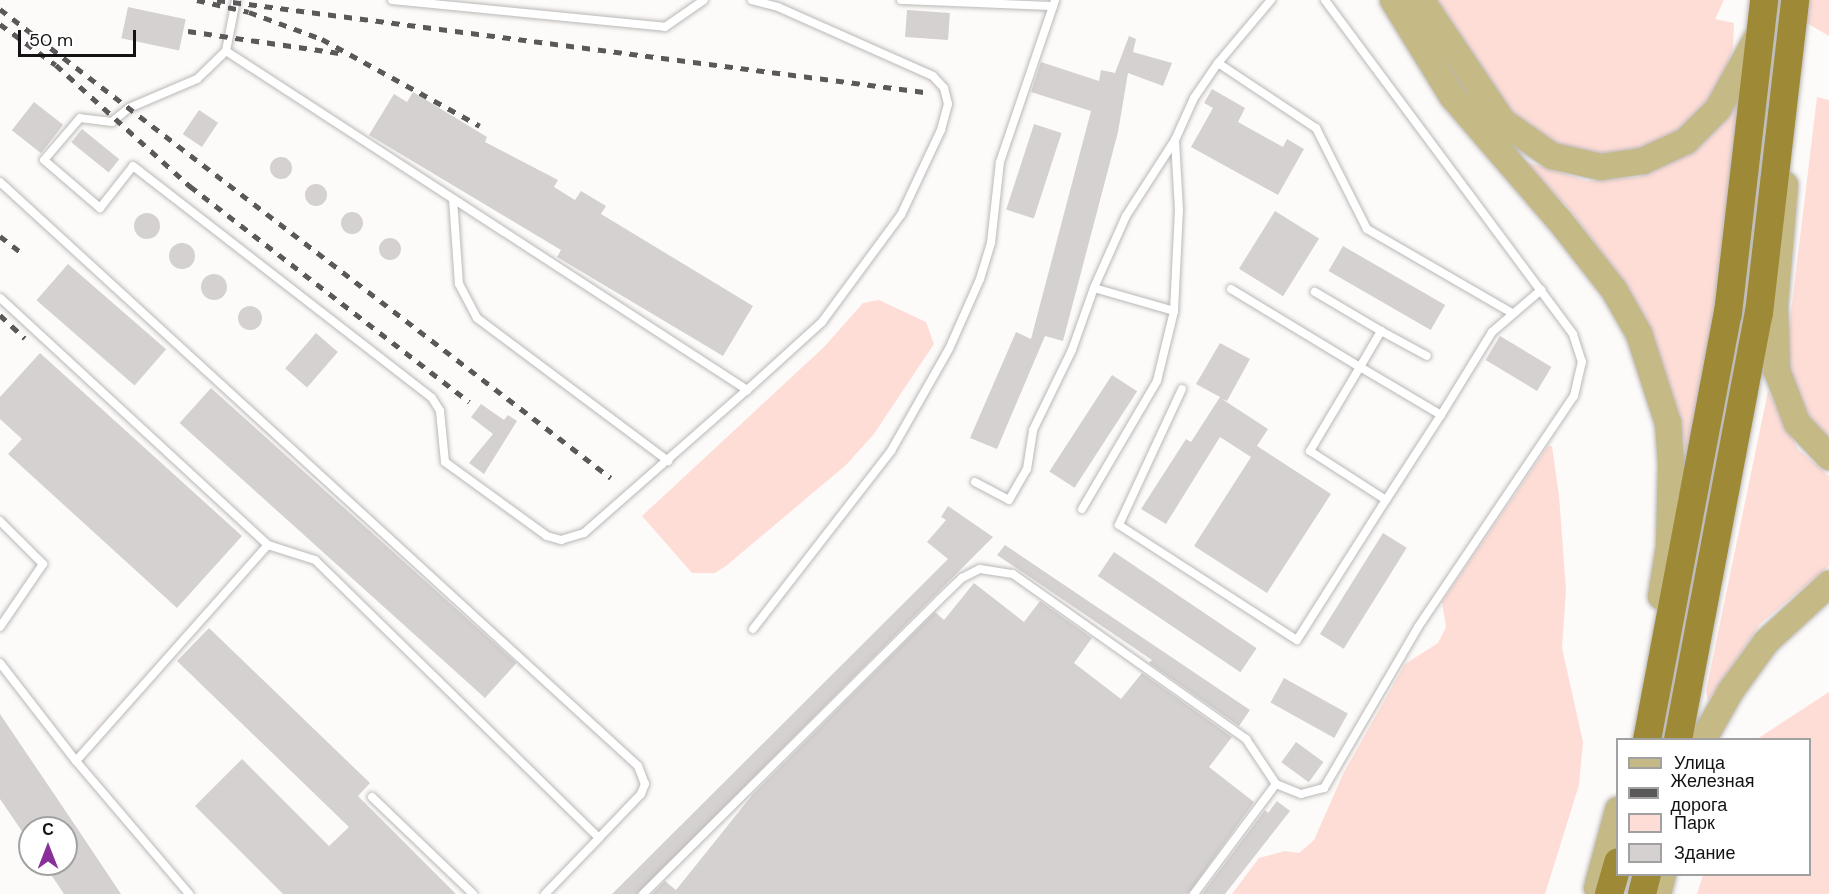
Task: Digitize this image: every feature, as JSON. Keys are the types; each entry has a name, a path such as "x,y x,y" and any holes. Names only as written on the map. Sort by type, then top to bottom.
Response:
{"highway":[{"path":"1647,738 1728,313 1764,0"},
{"path":"1678,738 1759,313 1791,53 1795,0"},
{"path":"1610,894 1616,867"},
{"path":"1642,894 1646,876"}],"main road":[{"path":"1392,0 1452,96 1614,290 1639,334 1656,381 1668,423 1671,464 1669,547 1634,738"},
{"path":"1421,0 1503,122 1552,156 1601,167 1643,161 1686,141 1718,109 1762,28"},
{"path":"1791,53 1774,356 1781,389 1797,423 1829,457"},
{"path":"1704,738 1766,642 1829,584"},
{"path":"1596,894 1616,814"},
{"path":"1658,894 1662,876"}],"lane":[{"path":"236,0 226,51 197,79 129,108 112,122 80,118 44,160 100,208 133,166 432,398 440,411 445,462 547,536 561,540 584,533 668,461 822,322 901,215 941,130 948,104 944,88 933,76 778,7 752,0"},
{"path":"392,0 665,27 704,0"},
{"path":"753,629 891,451 949,349 983,270 991,243 1000,162 1054,3 901,0"},
{"path":"975,482 1009,500 1028,469 1033,430 1072,350 1094,288 1126,216 1175,140 1194,98 1218,63 1271,0"},
{"path":"643,894 962,578 980,569 1013,574 1246,740 1276,784 1301,795 1324,788 1418,627 1574,396 1582,378 1578,344 1541,290 1325,0"},
{"path":"226,51 747,390"},
{"path":"1218,63 1316,128 1367,229 1512,313"},
{"path":"1082,509 1157,381 1174,311 1179,210 1175,140"},
{"path":"0,182 638,765 645,784 641,795 545,894"},
{"path":"453,199 459,284 477,318 668,461"},
{"path":"1094,288 1174,311"},
{"path":"1231,289 1441,415"},
{"path":"1182,389 1119,525 1297,640 1492,332 1541,290"},
{"path":"1315,292 1427,356"},
{"path":"0,298 268,545 315,560 599,838"},
{"path":"1381,331 1310,451 1386,500"},
{"path":"0,521 43,564 0,627"},
{"path":"76,761 268,545"},
{"path":"0,663 76,761 189,894"},
{"path":"1194,894 1276,784"},
{"path":"372,797 473,894"}],"green space":[{"path":"1434,0 1724,0 1715,19 1734,23 1733,48 1716,95 1689,126 1652,148 1598,156 1555,146 1513,116"},
{"path":"1767,0 1829,0 1829,36"},
{"path":"1817,97 1829,100 1829,442 1802,406 1789,367 1788,337"},
{"path":"1739,103 1714,307 1688,461 1680,424 1618,275 1571,211 1524,161 1587,181 1639,177 1699,147"},
{"path":"879,300 926,322 934,344 874,434 846,465 726,566 715,573 692,573 642,516 824,347 863,303"},
{"path":"1768,391 1798,449 1829,476 1829,566 1760,624 1708,701 1706,691"},
{"path":"1548,446 1552,446 1559,495 1566,590 1562,648 1583,742 1579,785 1545,894 1232,894 1259,858 1285,851 1299,853 1314,840 1343,774 1405,664 1438,643 1446,627 1442,602"},
{"path":"1829,692 1829,894 1697,894 1703,876 1811,876 1811,738 1759,738"}],"building":[{"path":"128,7 186,19 179,51 121,38"},
{"path":"907,10 950,13 948,40 905,37"},
{"path":"1129,36 1136,39 1133,52 1172,63 1163,86 1128,73 1118,132 1063,341 1045,336 997,449 970,438 1016,332 1031,339 1091,111 1031,92 1041,62 1099,81 1101,70 1115,73"},
{"path":"1212,89 1245,108 1238,122 1283,147 1287,139 1304,149 1278,195 1191,147 1213,108 1204,103"},
{"path":"413,92 487,137 485,142 558,180 554,187 575,200 581,191 606,206 601,214 753,306 723,356 557,257 561,250 369,135 394,94 407,102"},
{"path":"34,102 63,125 41,153 12,130"},
{"path":"199,110 218,123 202,147 183,134"},
{"path":"1034,124 1062,133 1034,219 1006,210"},
{"path":"82,129 119,159 109,172 71,142"},
{"path":"281,157 289,160 292,168 289,176 281,179 273,176 270,168 273,160"},
{"path":"316,184 324,187 327,195 324,203 316,206 308,203 305,195 308,187"},
{"path":"1275,211 1319,239 1283,296 1239,269"},
{"path":"352,212 360,215 363,223 360,231 352,234 344,231 341,223 344,215"},
{"path":"147,213 156,217 160,226 156,235 147,239 138,235 134,226 138,217"},
{"path":"390,238 398,241 401,249 398,257 390,260 382,257 379,249 382,241"},
{"path":"182,243 191,247 195,256 191,265 182,269 173,265 169,256 173,247"},
{"path":"1343,246 1445,305 1431,330 1328,271"},
{"path":"68,264 166,349 135,386 37,300"},
{"path":"214,274 223,278 227,287 223,296 214,300 205,296 201,287 205,278"},
{"path":"245,306 255,306 262,313 262,323 255,330 245,330 238,323 238,313"},
{"path":"316,333 338,352 307,387 285,368"},
{"path":"1500,336 1551,367 1537,391 1486,360"},
{"path":"1220,343 1250,359 1227,401 1222,399 1268,429 1257,446 1331,494 1267,593 1194,546 1251,457 1220,437 1166,524 1141,509 1186,439 1191,442 1220,397 1196,384"},
{"path":"40,353 242,536 177,608 8,454 22,439 0,419 0,397"},
{"path":"1112,375 1137,391 1075,488 1049,471"},
{"path":"211,388 516,663 485,698 180,423"},
{"path":"481,404 504,420 508,415 517,421 484,474 469,463 493,434 471,417"},
{"path":"948,506 993,537 637,894 612,894 948,559 927,542 946,520 941,517"},
{"path":"1383,533 1407,548 1344,649 1320,634"},
{"path":"1005,545 1250,710 1239,726 1149,663 1152,660 997,555"},
{"path":"1114,552 1257,648 1240,672 1098,576"},
{"path":"974,583 1024,622 1040,601 1092,638 1074,663 1121,699 1142,673 1232,737 1209,767 1254,802 1188,894 652,894 665,881 676,890 753,794 935,612 944,620"},
{"path":"209,628 370,783 358,796 456,894 283,894 195,806 242,759 329,846 349,827 177,661"},
{"path":"1284,678 1348,713 1334,738 1270,702"},
{"path":"0,714 69,816 18,816 18,825 0,799"},
{"path":"1296,742 1324,762 1309,782 1281,762"},
{"path":"1277,801 1290,811 1225,894 1202,894 1265,810 1268,813"},
{"path":"78,830 121,894 64,894 52,876 78,876"}],"railway":[{"path":"197,0 249,12 322,39 480,126"},
{"path":"217,0 924,92"},
{"path":"0,9 611,478"},
{"path":"0,24 56,65 190,186 469,402"},
{"path":"188,31 339,53"},
{"path":"0,236 24,255"},
{"path":"0,315 25,338"}]}
